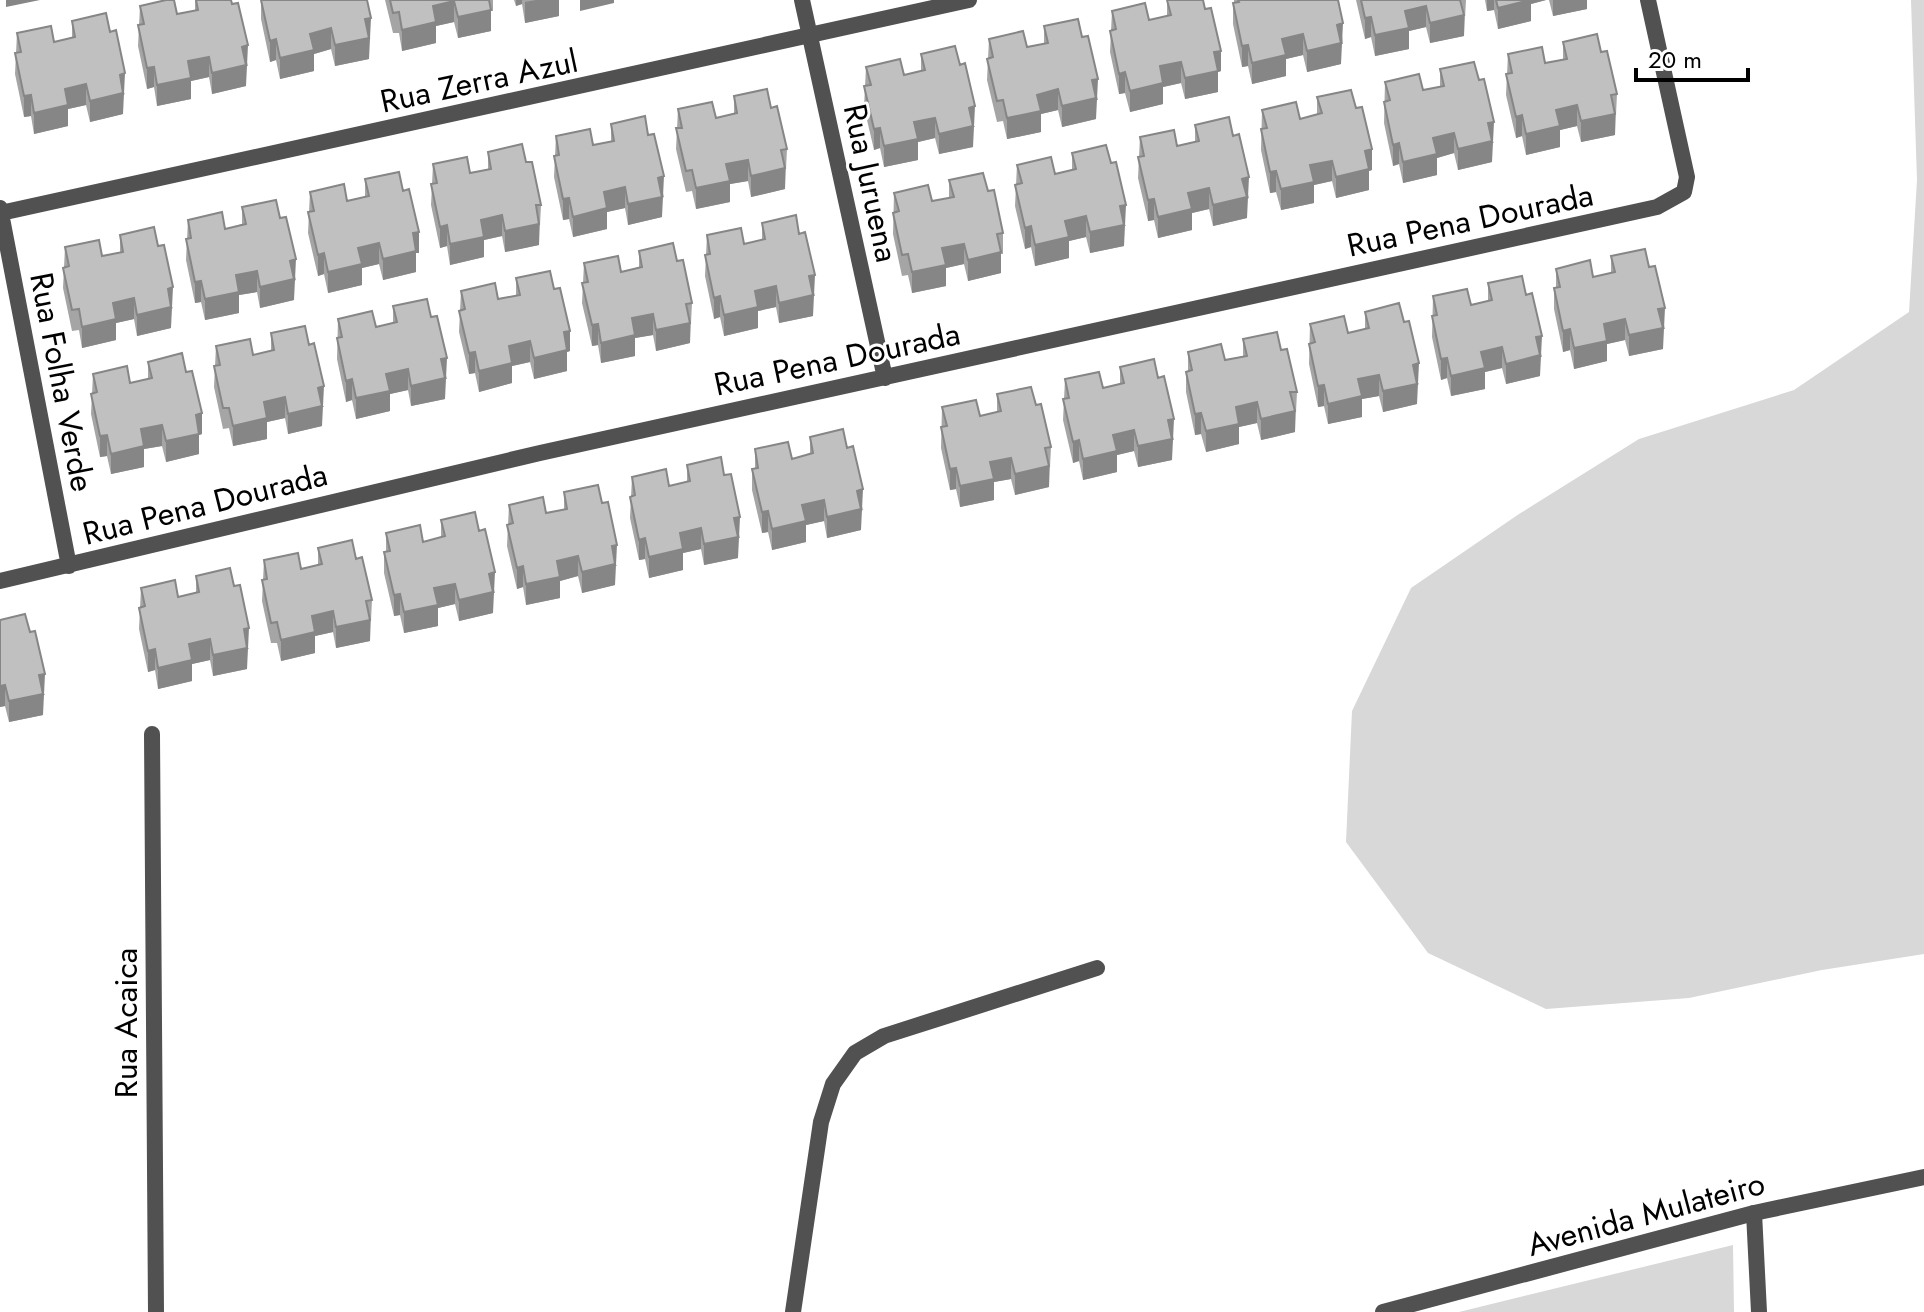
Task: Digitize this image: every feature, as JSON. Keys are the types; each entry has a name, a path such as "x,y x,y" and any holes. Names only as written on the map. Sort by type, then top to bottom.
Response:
{"street":[{"name":"Rua Juruena","path":"802,0 885,378"},
{"name":"Rua Zerra Azul","path":"0,211 969,0"},
{"name":"Rua Pena Dourada","path":"0,581 540,453 1657,207 1684,192 1686,163 1648,0"},
{"name":"Rua Folha Verde","path":"0,211 69,566"},
{"name":"Rua Acaica","path":"152,734 156,1312"},
{"path":"793,1312 821,1122 833,1084 855,1053 884,1036 1097,968"},
{"name":"Avenida Mulateiro","path":"1383,1312 1754,1213 1924,1177"},
{"path":"1754,1213 1759,1312"}],"shaded area":[{"path":"1911,0 1924,0 1924,954 1822,970 1689,998 1546,1009 1428,953 1346,842 1352,711 1411,588 1519,514 1639,439 1794,390 1909,312 1917,180"},
{"path":"1733,1245 1734,1312 1459,1312"}],"building":[{"path":"174,0 177,14 198,10 196,0 231,0 232,4 238,3 248,45 242,47 246,65 212,73 209,57 188,61 191,78 157,85 154,67 147,68 138,25 144,24 140,6"},
{"path":"261,0 367,0 371,18 365,19 369,38 335,45 331,28 310,34 314,50 280,58 276,39 270,41"},
{"path":"390,0 489,0 491,10 458,17 454,1 433,6 436,22 402,30 399,12 393,13"},
{"path":"1167,0 1203,0 1205,9 1211,8 1221,51 1214,52 1218,71 1185,78 1181,62 1160,66 1163,83 1130,91 1125,72 1119,74 1110,31 1116,29 1112,11 1145,3 1149,20 1171,15"},
{"path":"1238,0 1338,0 1343,23 1337,25 1341,43 1307,51 1303,34 1282,39 1286,55 1252,63 1248,45 1242,46 1233,3"},
{"path":"1361,0 1460,0 1464,15 1430,23 1426,6 1405,11 1409,28 1375,35 1371,17 1365,18"},
{"path":"1496,0 1530,0 1498,8"},
{"path":"106,13 110,32 116,30 125,73 120,75 123,93 90,101 86,84 65,89 68,105 34,113 31,95 24,96 15,53 21,52 17,33 51,26 54,42 75,37 72,21"},
{"path":"1078,19 1082,37 1088,36 1098,79 1092,80 1096,98 1062,106 1058,89 1037,95 1041,111 1007,118 1003,100 997,101 987,59 993,57 989,39 1023,31 1027,47 1048,43 1044,26"},
{"path":"1597,34 1601,52 1607,51 1617,94 1611,95 1615,114 1581,121 1577,105 1556,110 1560,126 1526,134 1522,115 1516,117 1506,74 1512,73 1508,54 1542,47 1545,63 1567,59 1563,42"},
{"path":"955,46 960,65 965,63 975,106 969,108 973,126 939,134 935,118 914,122 918,139 884,146 880,128 874,129 864,86 871,85 866,67 900,59 904,75 925,70 921,54"},
{"path":"1474,62 1479,80 1484,79 1494,122 1488,123 1492,141 1458,149 1454,133 1433,138 1437,154 1403,162 1399,143 1393,145 1384,102 1390,100 1385,82 1419,74 1423,90 1444,86 1440,69"},
{"path":"767,89 771,108 777,106 787,149 781,150 785,168 751,176 748,160 726,164 730,181 696,188 692,170 686,171 676,128 682,128 678,109 712,102 716,118 737,113 734,96"},
{"path":"1351,90 1356,108 1362,107 1372,149 1365,151 1369,169 1336,177 1332,161 1310,165 1314,182 1281,189 1276,171 1270,172 1261,129 1267,128 1262,110 1296,102 1300,119 1322,113 1317,97"},
{"path":"645,116 648,135 654,134 664,176 658,178 662,197 628,204 625,187 604,192 607,208 573,217 569,198 563,199 554,156 559,155 556,136 590,129 593,145 614,141 611,124"},
{"path":"1229,117 1233,136 1239,134 1249,177 1242,179 1247,197 1213,205 1209,188 1188,193 1192,209 1158,217 1154,199 1148,200 1138,157 1144,156 1140,137 1174,130 1177,146 1199,141 1195,125"},
{"path":"522,144 526,162 532,162 541,205 536,205 539,224 505,231 502,215 481,220 484,237 450,244 447,225 440,227 431,184 437,183 433,164 467,157 470,173 491,169 488,152"},
{"path":"1106,145 1111,163 1116,162 1126,205 1120,206 1124,225 1090,232 1086,216 1065,221 1069,237 1035,245 1031,226 1025,228 1015,185 1022,183 1017,165 1051,157 1055,174 1076,169 1072,153"},
{"path":"399,172 403,191 409,189 419,232 413,233 416,251 383,259 379,243 358,248 362,264 328,272 324,253 318,255 308,212 314,211 310,192 344,184 347,201 369,196 365,179"},
{"path":"983,173 988,191 994,190 1003,233 997,234 1001,252 968,260 964,244 942,248 946,265 912,272 908,254 902,255 893,213 899,211 894,193 928,185 932,201 954,197 949,180"},
{"path":"276,200 280,218 286,217 296,259 290,261 294,279 260,287 257,271 236,275 239,292 205,299 201,281 195,282 186,239 191,238 188,220 222,212 225,229 246,224 242,207"},
{"path":"796,215 799,234 805,232 815,275 809,276 813,295 779,303 776,286 755,291 758,307 724,315 720,296 714,298 705,255 710,254 707,235 741,228 744,244 765,239 762,223"},
{"path":"154,227 158,246 164,245 173,287 168,289 171,307 137,315 134,298 113,303 116,319 82,327 79,309 72,310 63,268 69,266 65,247 99,240 102,256 123,252 120,235"},
{"path":"673,243 677,261 683,260 692,303 686,304 690,323 656,330 653,314 632,318 635,335 601,343 598,324 592,325 582,283 588,282 584,263 618,256 621,272 642,267 639,251"},
{"path":"1645,249 1649,267 1655,266 1665,308 1658,309 1663,328 1629,335 1625,319 1604,324 1607,341 1574,348 1570,329 1563,331 1554,288 1560,287 1556,269 1590,260 1593,277 1615,272 1611,256"},
{"path":"550,271 554,289 560,288 570,331 564,332 567,350 534,358 530,341 509,346 512,363 479,371 475,352 469,353 459,311 465,309 461,291 495,283 498,299 520,295 516,278"},
{"path":"1522,276 1526,295 1532,293 1542,336 1536,337 1540,355 1506,364 1502,347 1481,352 1485,368 1451,376 1447,358 1441,359 1432,316 1437,315 1433,296 1467,289 1471,305 1492,300 1488,283"},
{"path":"427,299 431,317 437,316 447,358 441,359 445,378 411,386 408,369 386,374 390,391 356,398 352,379 346,381 337,338 342,337 338,319 372,311 376,327 397,322 393,306"},
{"path":"1399,303 1404,322 1409,321 1419,363 1413,365 1417,384 1383,391 1379,375 1358,379 1362,396 1328,404 1324,385 1318,386 1309,344 1315,342 1310,324 1344,316 1348,333 1369,328 1365,312"},
{"path":"305,326 309,345 314,343 324,386 318,388 322,406 288,414 285,397 264,402 267,418 233,426 229,408 223,408 214,366 220,365 216,346 250,339 253,355 274,350 271,333"},
{"path":"1277,332 1281,350 1287,349 1297,392 1290,392 1295,411 1261,419 1257,402 1236,407 1239,424 1206,431 1201,413 1195,414 1186,372 1192,370 1188,352 1221,344 1225,360 1247,356 1243,339"},
{"path":"182,353 186,372 192,371 202,413 196,415 199,434 166,441 162,425 141,429 144,446 111,454 107,435 100,436 91,394 97,392 93,374 127,366 130,383 152,378 148,362"},
{"path":"1154,359 1158,378 1164,376 1174,419 1168,420 1172,439 1138,446 1134,430 1113,435 1117,451 1083,459 1079,440 1073,442 1063,399 1069,398 1065,379 1099,372 1103,388 1124,383 1120,367"},
{"path":"1031,387 1036,405 1041,404 1051,447 1045,448 1049,466 1015,474 1011,458 990,462 994,479 960,486 956,468 950,469 941,427 947,426 942,407 976,400 980,416 1001,411 997,394"},
{"path":"843,429 847,448 853,446 863,489 857,491 861,509 827,517 824,500 802,505 806,521 772,529 768,511 762,512 752,469 758,468 755,449 788,442 792,459 813,453 810,437"},
{"path":"721,457 724,475 731,474 740,517 734,518 738,537 704,544 701,528 680,533 683,549 649,557 645,538 639,540 630,497 635,495 632,477 666,469 669,486 690,481 687,465"},
{"path":"598,485 602,503 608,502 617,545 612,546 615,564 582,572 578,556 557,561 560,577 526,584 523,566 517,568 507,525 513,523 509,505 543,497 546,513 567,509 564,492"},
{"path":"475,512 479,531 485,529 495,572 489,574 493,592 459,600 455,584 434,588 438,605 404,612 400,594 394,595 384,552 390,551 386,533 420,525 423,542 445,536 441,520"},
{"path":"352,540 356,559 362,557 372,600 366,601 370,620 336,627 333,611 312,616 315,632 281,640 277,622 271,623 262,580 267,579 264,560 298,553 301,569 322,564 318,548"},
{"path":"230,568 234,586 240,585 249,628 244,629 247,648 213,655 210,639 189,644 192,660 158,668 155,649 148,651 139,608 145,606 141,588 175,580 178,597 199,592 196,576"},
{"path":"25,614 30,632 35,631 45,674 39,675 43,694 9,701 5,685 0,686 0,620"}]}
